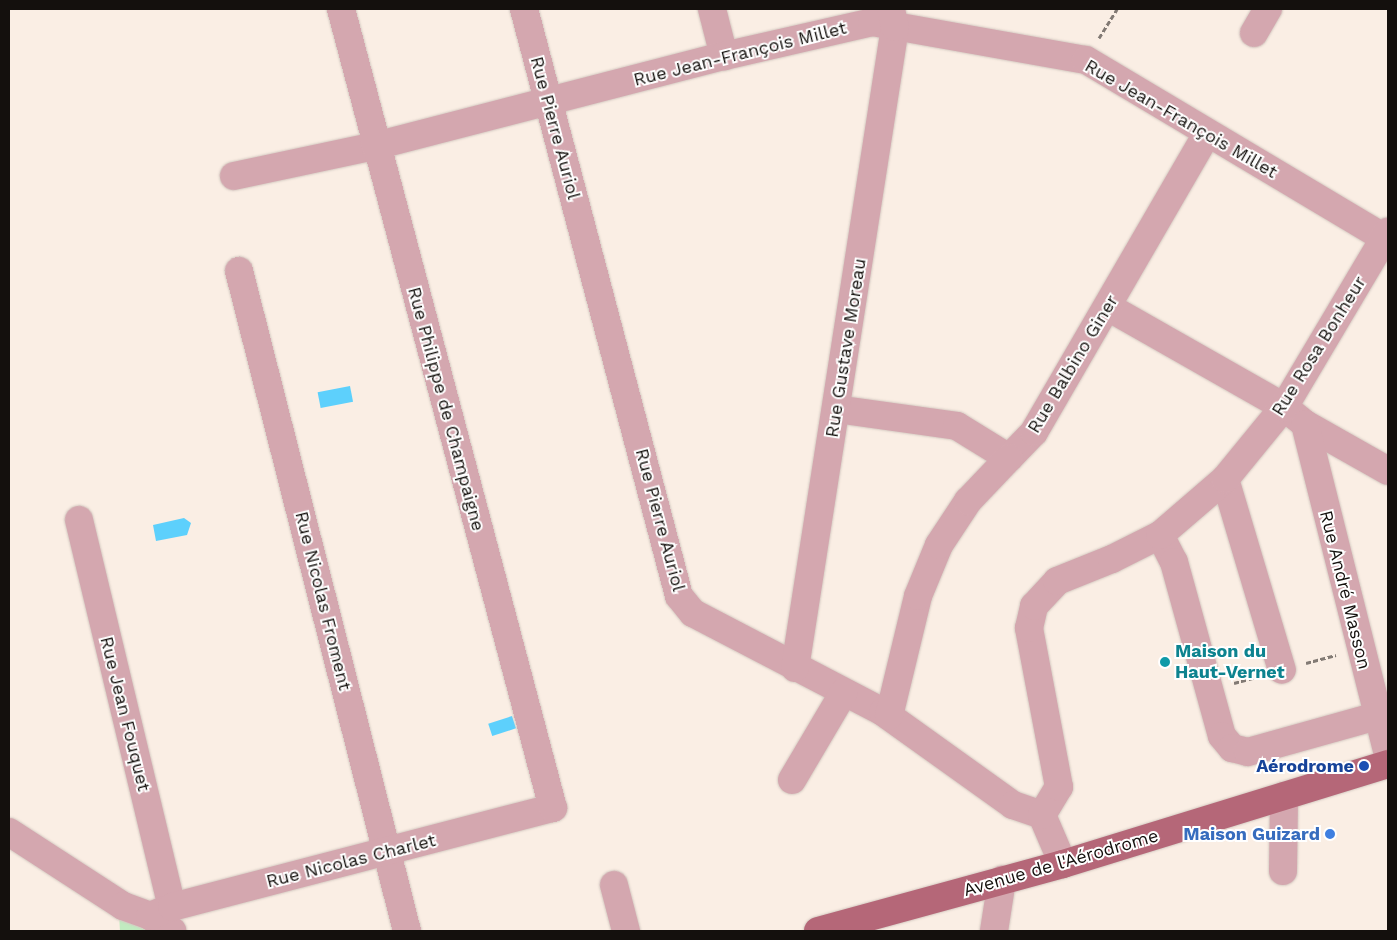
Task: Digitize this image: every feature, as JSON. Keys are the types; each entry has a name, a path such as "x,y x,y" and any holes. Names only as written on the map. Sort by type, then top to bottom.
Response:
{"main road":[{"name":"Avenue de l'Aérodrome","path":"818,931 1063,864 1388,764"}],"street":[{"name":"Rue Philippe de Champaigne","path":"341,9 375,146 553,808"},
{"name":"Rue Pierre Auriol","path":"524,9 679,596 693,613 889,716 1013,805 1042,815"},
{"path":"712,9 724,56"},
{"path":"1254,32 1268,9"},
{"name":"Rue Jean-François Millet","path":"234,176 375,146 724,56 893,18 1086,60 1207,133 1386,235"},
{"name":"Rue Gustave Moreau","path":"795,668 836,409 893,18"},
{"name":"Rue Balbino Giner","path":"889,716 918,596 939,546 968,501 1034,432 1207,133"},
{"name":"Rue Rosa Bonheur","path":"1042,815 1059,787 1029,628 1034,606 1057,581 1112,559 1160,535 1225,479 1284,407 1386,235"},
{"name":"Rue Nicolas Froment","path":"238,271 407,931"},
{"path":"1108,307 1284,407 1305,424 1388,471"},
{"path":"836,409 957,426 1009,458"},
{"name":"Rue André Masson","path":"1305,424 1383,714 1388,755"},
{"path":"1225,479 1282,670"},
{"name":"Rue Jean Fouquet","path":"79,520 165,918"},
{"path":"1160,535 1174,562 1222,736 1232,748 1248,752 1383,714"},
{"path":"792,780 844,692"},
{"path":"1283,871 1284,796"},
{"name":"Rue Nicolas Charlet","path":"165,918 387,853 553,808"},
{"path":"1042,815 1063,864"},
{"path":"9,832 123,906 165,918"},
{"path":"994,931 1002,880"},
{"path":"614,885 626,931"}],"path":[{"path":"1086,60 1117,9"}],"green space":[{"path":"119,914 156,931 120,931"}],"water":[{"path":"350,386 353,402 321,408 318,392"},
{"path":"184,518 191,523 187,535 156,541 153,525"},
{"path":"512,716 516,728 492,736 488,724"}],"place":[{"name":"Maison du Haut-Vernet","path":"1165,662"},
{"name":"Aérodrome","path":"1364,766"},
{"name":"Maison Guizard","path":"1330,834"}]}
